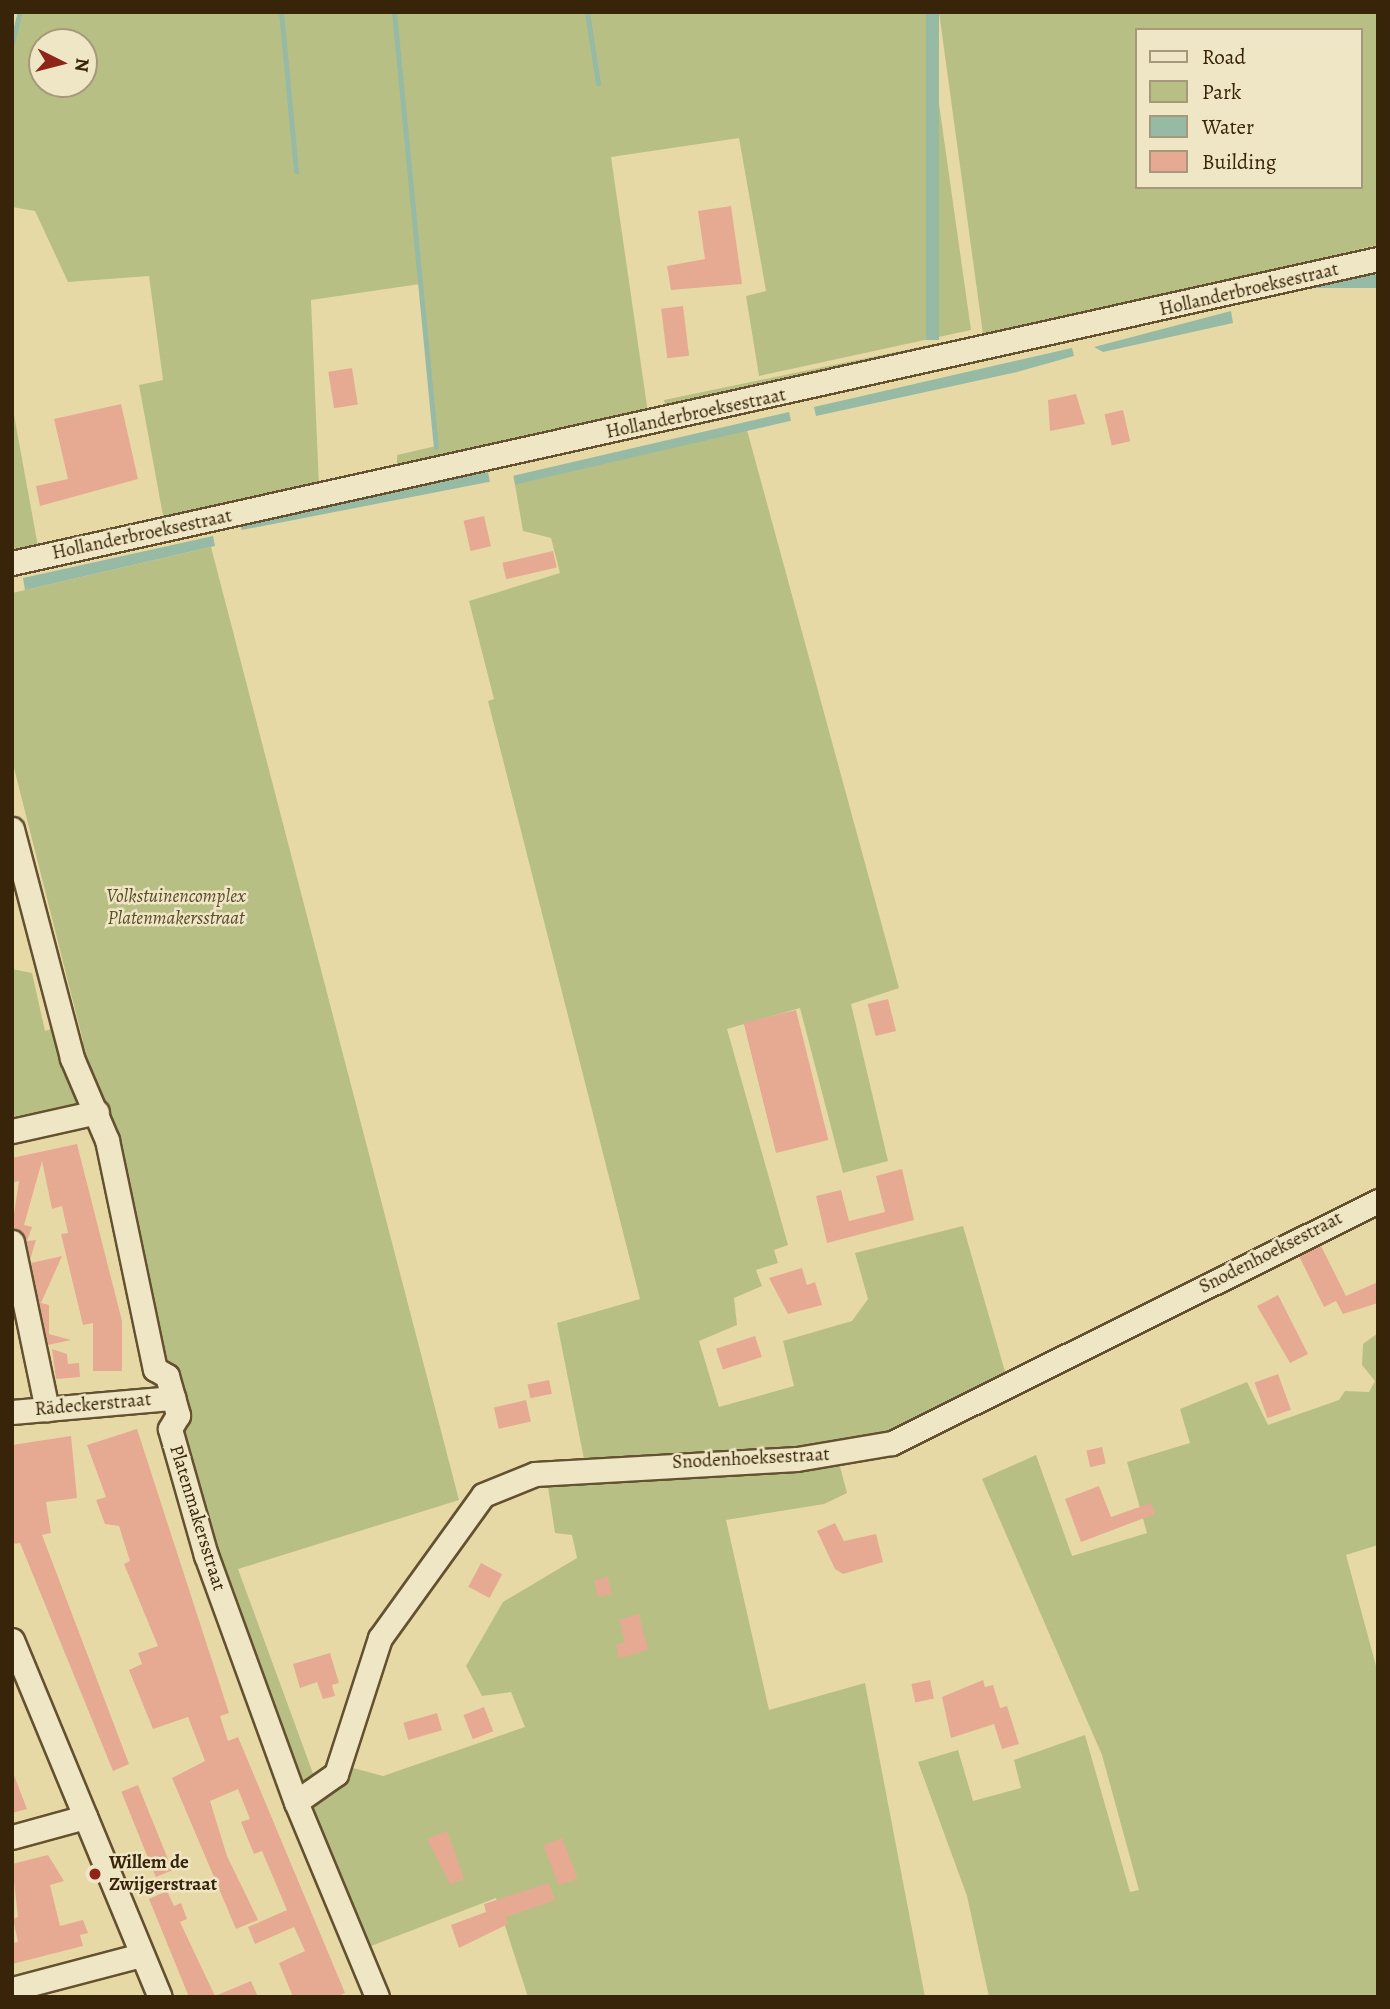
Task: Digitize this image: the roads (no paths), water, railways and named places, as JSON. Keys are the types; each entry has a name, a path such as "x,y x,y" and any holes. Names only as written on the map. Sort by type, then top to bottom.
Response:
{"street":[{"name":"Hollanderbroeksestraat","path":"12,564 1378,259"},
{"path":"12,829 72,1058 97,1112 155,1369 167,1376 173,1398"},
{"path":"12,1131 97,1112"},
{"name":"Snodenhoeksestraat","path":"296,1802 336,1774 380,1638 484,1494 535,1474 797,1459 891,1443 1378,1201"},
{"path":"12,1242 47,1409"},
{"name":"Rädeckerstraat","path":"12,1412 173,1398"},
{"name":"Platenmakersstraat","path":"173,1398 177,1415 170,1429 206,1555 296,1802 377,1997"},
{"path":"12,1640 21,1687 85,1818 160,1997"},
{"path":"12,1837 85,1818"},
{"path":"12,1989 142,1955"}],"water":[{"path":"926,12 939,12 939,340 926,340"},
{"path":"1251,275 1378,275 1378,288 1251,288"},
{"path":"1231,311 1233,323 1103,352 1094,347"},
{"path":"1072,348 1074,356 1017,372 816,416 814,407"},
{"path":"789,412 791,421 515,484 513,476"},
{"path":"488,472 490,482 242,530 240,520"},
{"path":"213,536 215,546 25,590 23,578"}],"waterway":[{"path":"12,43 20,12"},
{"path":"281,12 296,171"},
{"path":"394,12 436,447"},
{"path":"587,12 598,83"}],"place":[{"name":"Willem de Zwijgerstraat","path":"95,1874"}],"park label":[{"name":"Volkstuinencomplex Platenmakersstraat","path":"176,908"}]}
